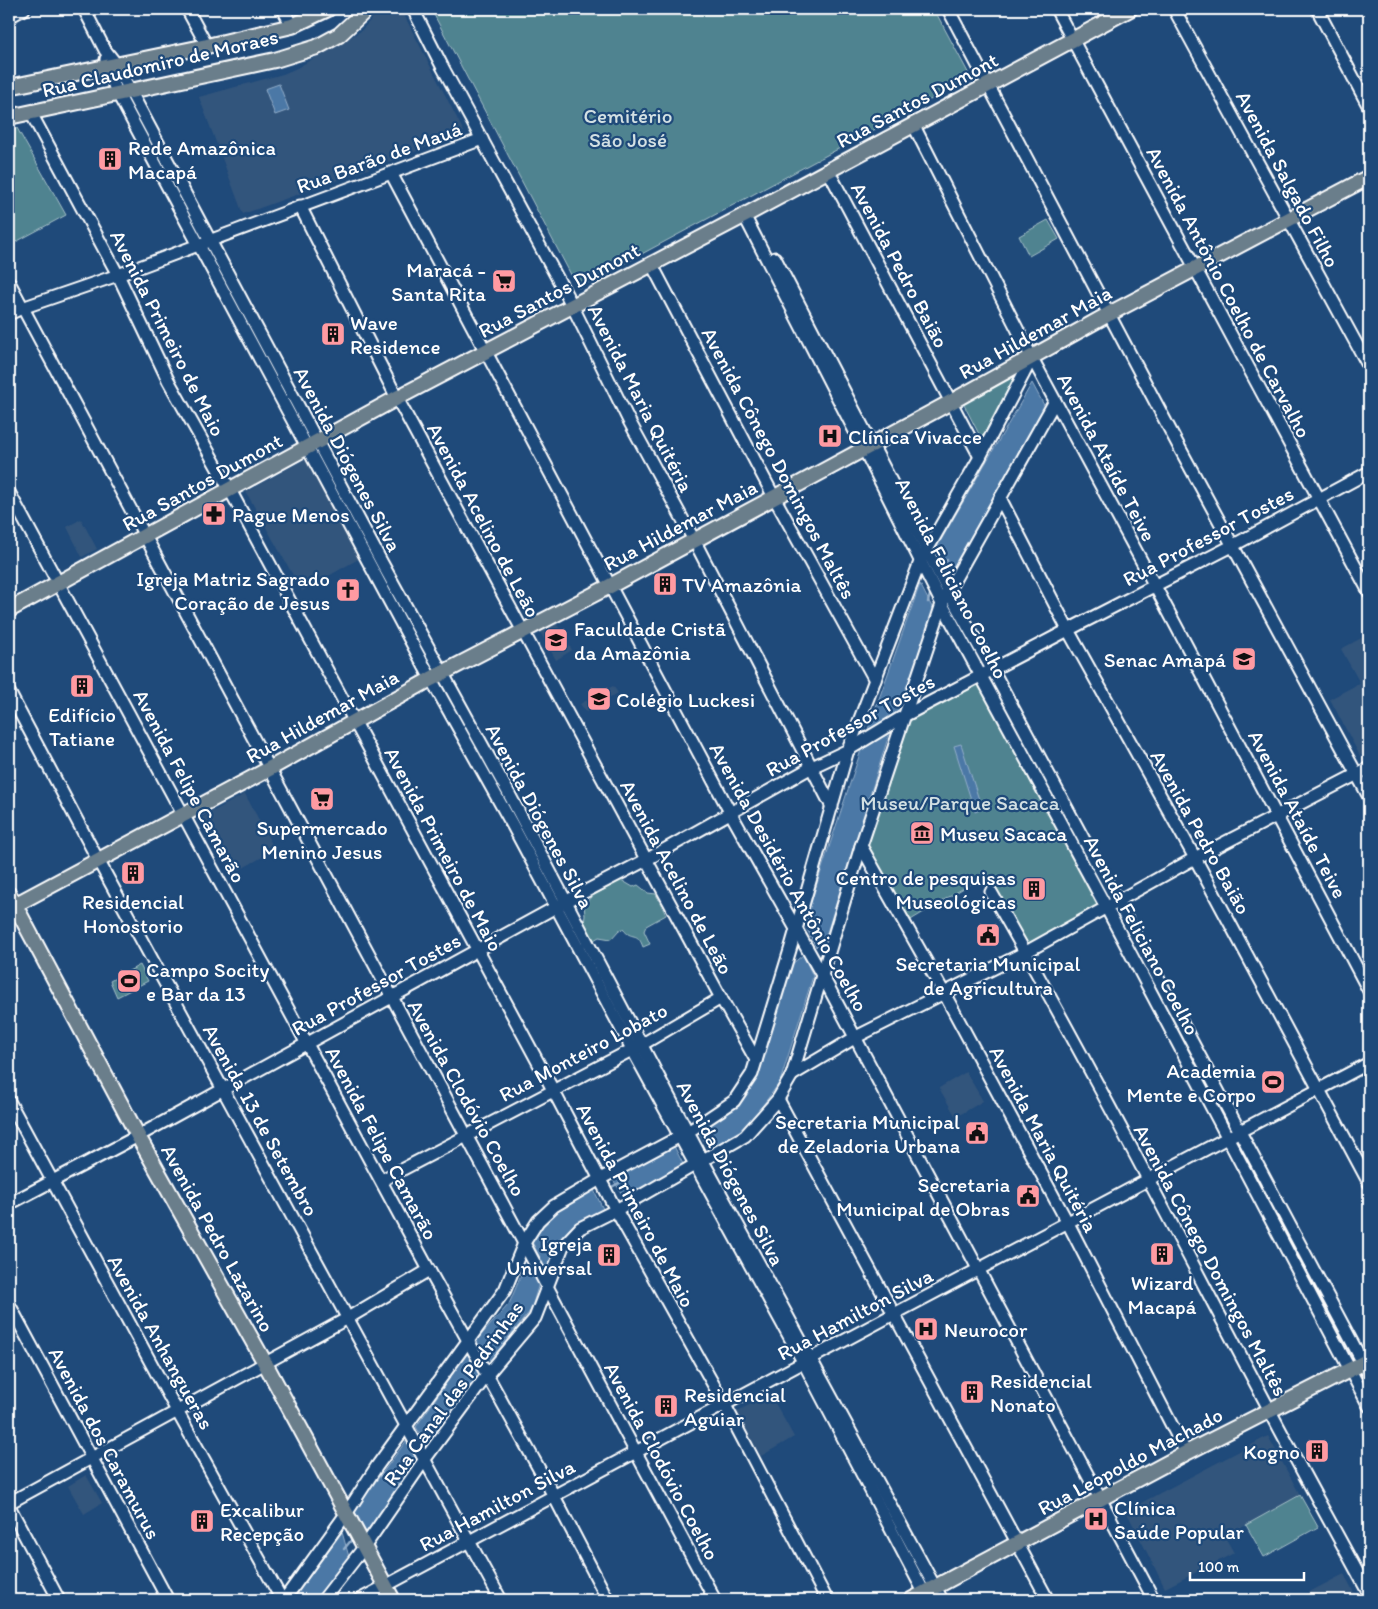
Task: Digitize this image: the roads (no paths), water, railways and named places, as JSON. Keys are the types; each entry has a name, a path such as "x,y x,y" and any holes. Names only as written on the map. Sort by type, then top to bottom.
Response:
{"main road":[{"name":"Rua Claudomiro de Moraes","path":"10,84 207,46 292,26 328,9"},
{"name":"Rua Claudomiro de Moraes","path":"9,117 274,60 317,47 339,35 367,9"},
{"name":"Rua Santos Dumont","path":"9,610 397,398 747,214 1130,9"},
{"name":"Rua Hildemar Maia","path":"11,902 98,860 184,815 437,676 610,586 868,447 1109,314 1369,177"},
{"name":"Avenida Pedro Lazarino","path":"11,902 393,1600"},
{"name":"Rua Leopoldo Machado","path":"911,1600 929,1593 1017,1543 1186,1453 1350,1370 1367,1365"}],"street":[{"path":"9,17 24,9"},
{"name":"Avenida Diógenes Silva","path":"84,9 125,93 437,676 497,798 561,904"},
{"path":"186,9 207,46"},
{"path":"283,9 292,26"},
{"name":"Avenida Maria Quitéria","path":"413,9 572,305 628,419 694,540 832,807"},
{"path":"948,9 1232,546 1369,797"},
{"name":"Avenida Antônio Coelho de Carvalho","path":"1056,9 1369,592"},
{"name":"Avenida Salgado Filho","path":"1174,9 1369,368"},
{"path":"1317,9 1369,107"},
{"name":"Avenida Primeiro de Maio","path":"31,113 118,275 168,380 230,490 601,1182 724,1405 828,1600"},
{"name":"Avenida Ataíde Teive","path":"913,124 1032,358 1278,816 1369,991"},
{"name":"Rua Barão de Mauá","path":"9,314 482,138"},
{"name":"Avenida Pedro Baião","path":"828,170 980,457"},
{"name":"Avenida Desidério Antônio Coelho","path":"391,173 730,812 856,1037 1154,1600"},
{"name":"Avenida Acelino de Leão","path":"300,206 397,398 756,1060"},
{"name":"Avenida Feliciano Coelho","path":"747,214 868,447 927,549 933,561 943,593 980,675 1077,840 1117,901 1302,1248 1367,1365"},
{"name":"Avenida Cônego Domingos Maltês","path":"652,263 774,497 875,680"},
{"name":"Avenida Clodóvio Coelho","path":"9,282 268,769 716,1600"},
{"name":"Rua Canal das Pedrinhas","path":"283,1600 346,1514 377,1466 408,1430 470,1344 505,1290 538,1221 554,1206 685,1137 734,1101 752,1074 848,750 920,562 980,457 1032,358"},
{"name":"Rua Canal das Pedrinhas","path":"323,1600 359,1537 485,1373 535,1318 545,1281 562,1246 580,1228 614,1206 697,1159 745,1136 778,1099 792,1075 901,718 943,593 1055,401"},
{"name":"Avenida Feliciano Coelho","path":"868,447 920,562 926,573 943,593 992,669 1077,840 1106,907 1369,1406"},
{"name":"Rua Professor Tostes","path":"9,1204 308,1044 561,904 646,860 812,767 848,750 901,718 980,675 1232,546 1369,472"},
{"name":"Avenida Felipe Camarão","path":"9,492 429,1270 554,1496 608,1600"},
{"name":"Avenida Pedro Baião","path":"1000,498 1068,630 1195,858 1369,1183"},
{"name":"Avenida Diógenes Silva","path":"437,676 508,792 561,904 807,1361 929,1593 942,1600"},
{"name":"Avenida 13 de Setembro","path":"9,692 98,860 422,1455"},
{"path":"792,1075 856,1037 1026,952 1195,858 1369,768"},
{"path":"497,798 508,792"},
{"name":"Avenida Maria Quitéria","path":"861,846 944,993 1068,1222 1186,1453"},
{"name":"Avenida Cônego Domingos Maltês","path":"991,892 1026,952 1149,1180 1369,1594"},
{"name":"Rua Monteiro Lobato","path":"382,1180 637,1047 721,998"},
{"path":"1169,1028 1181,1022"},
{"name":"Rua Hamilton Silva","path":"359,1600 1369,1063"},
{"path":"778,1099 1048,1600"},
{"name":"Avenida Anhangueras","path":"9,1101 177,1412 283,1600"},
{"path":"1290,1255 1302,1248"},
{"path":"59,1600 9,1505 348,1318 429,1270"},
{"name":"Avenida dos Caramurus","path":"9,1304 168,1600"},
{"path":"422,1455 500,1600"}],"waterway":[{"path":"941,570 947,560"},
{"path":"928,602 931,591"},
{"path":"608,1189 619,1183"},
{"path":"344,1549 353,1538"}],"place":[{"name":"Rede Amazônica Macapá","path":"110,159"},
{"name":"Maracá - Santa Rita","path":"504,281"},
{"name":"Wave Residence","path":"333,334"},
{"name":"Clínica Vivacce","path":"830,436"},
{"name":"Pague Menos","path":"214,514"},
{"name":"TV Amazônia","path":"665,584"},
{"name":"Igreja Matriz Sagrado Coração de Jesus","path":"348,590"},
{"name":"Faculdade Cristã da Amazônia","path":"556,640"},
{"name":"Senac Amapá","path":"1244,659"},
{"name":"Edifício Tatiane","path":"82,686"},
{"name":"Colégio Luckesi","path":"599,699"},
{"name":"Supermercado Menino Jesus","path":"322,799"},
{"name":"Museu Sacaca","path":"922,833"},
{"name":"Residencial Honostorio","path":"133,873"},
{"name":"Centro de pesquisas Museológicas","path":"1034,889"},
{"name":"Secretaria Municipal de Agricultura","path":"988,935"},
{"name":"Campo Socity e Bar da 13","path":"129,981"},
{"name":"Academia Mente e Corpo","path":"1273,1082"},
{"name":"Secretaria Municipal de Zeladoria Urbana","path":"977,1133"},
{"name":"Secretaria Municipal de Obras","path":"1028,1196"},
{"name":"Wizard Macapá","path":"1162,1254"},
{"name":"Igreja Universal","path":"609,1255"},
{"name":"Neurocor","path":"926,1329"},
{"name":"Residencial Nonato","path":"972,1392"},
{"name":"Residencial Aguiar","path":"666,1406"},
{"name":"Kogno","path":"1317,1451"},
{"name":"Clínica Saúde Popular","path":"1096,1519"},
{"name":"Excalibur Recepção","path":"202,1521"}],"park label":[{"name":"Cemitério São José","path":"628,127"},
{"name":"Museu/Parque Sacaca","path":"960,802"}]}
